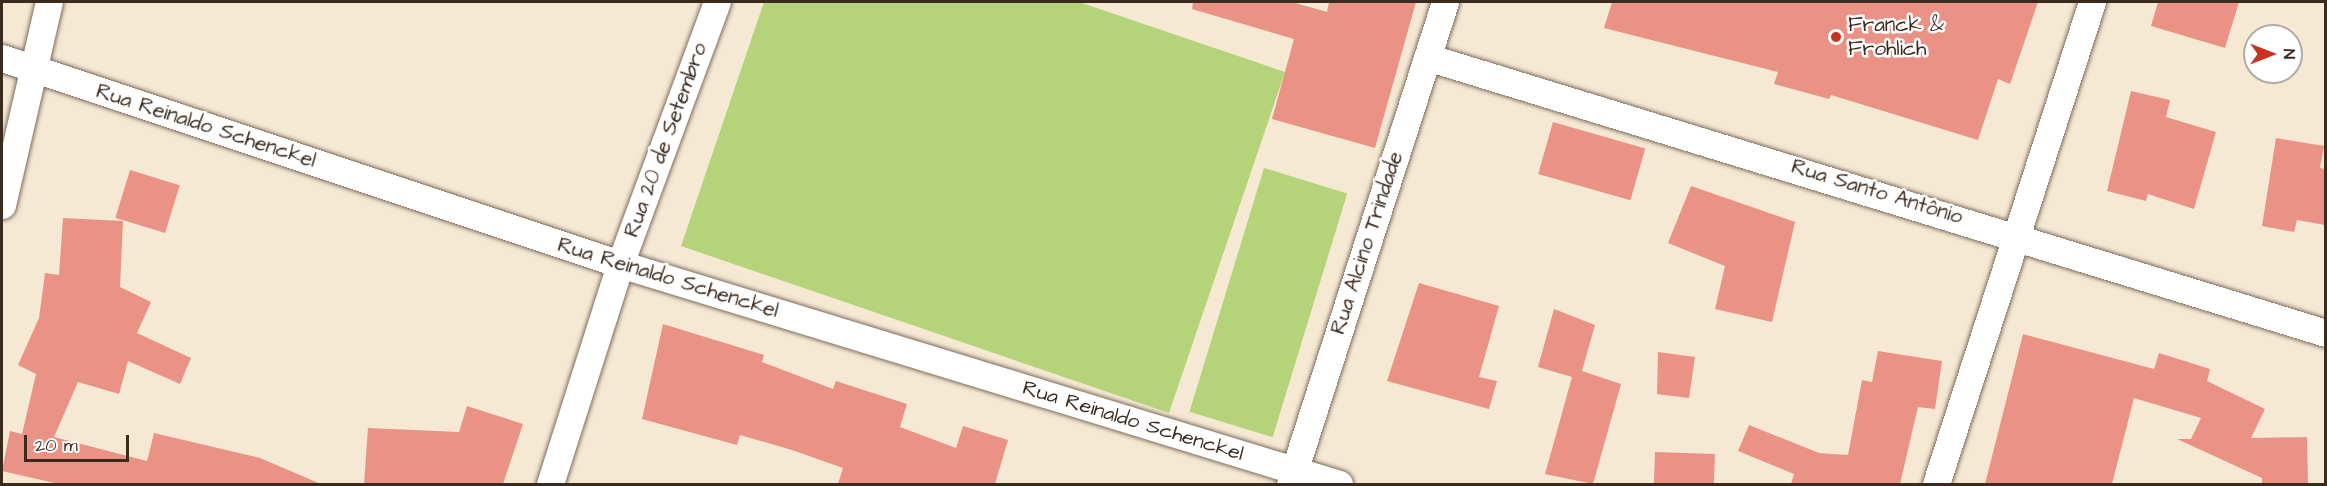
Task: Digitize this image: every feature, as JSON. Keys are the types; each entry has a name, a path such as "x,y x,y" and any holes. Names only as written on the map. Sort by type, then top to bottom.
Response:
{"street":[{"path":"2,206 49,2"},
{"name":"Rua 20 de Setembro","path":"550,484 620,264 717,2"},
{"name":"Rua Alcino Trindade","path":"1292,477 1444,2"},
{"path":"1936,484 2092,2"},
{"name":"Rua Santo Antônio","path":"1427,57 2017,234 2325,333"},
{"name":"Rua Reinaldo Schenckel","path":"2,58 620,264 1292,477 1339,484"}],"green space":[{"path":"764,2 1079,2 1285,72 1169,413 681,246"},
{"path":"1264,168 1347,193 1273,437 1189,412"}],"building":[{"path":"1193,2 1292,2 1327,12 1329,2 1416,2 1375,148 1272,119 1294,39 1192,9"},
{"path":"1612,2 2038,2 2010,84 1998,79 1978,140 1831,95 1829,99 1774,84 1778,72 1604,28"},
{"path":"2158,2 2239,2 2225,48 2151,26"},
{"path":"2131,91 2170,100 2166,117 2216,132 2194,209 2148,194 2146,201 2107,191"},
{"path":"1553,122 1645,148 1630,200 1538,174"},
{"path":"2276,138 2324,146 2320,168 2325,169 2325,225 2297,220 2294,232 2262,226"},
{"path":"130,170 180,185 165,233 115,218"},
{"path":"1691,186 1795,222 1772,322 1715,309 1725,266 1668,243"},
{"path":"63,218 123,221 120,287 151,302 137,333 191,358 180,384 128,361 119,394 78,382 54,437 147,461 154,433 260,458 321,484 59,484 2,471 10,431 22,434 36,374 18,365 39,318 45,273 59,275"},
{"path":"1419,283 1499,306 1479,377 1497,381 1489,409 1387,381"},
{"path":"1554,309 1595,325 1582,371 1621,384 1593,484 1545,474 1572,377 1538,367"},
{"path":"663,324 764,355 762,362 833,389 836,381 907,404 900,427 956,448 963,426 1008,440 995,484 838,484 843,468 792,450 740,435 737,445 642,419"},
{"path":"2023,334 2154,369 2159,353 2210,369 2207,381 2265,409 2251,438 2307,437 2308,484 2262,484 2262,478 2177,439 2191,439 2201,418 2134,398 2112,484 1985,484"},
{"path":"1878,351 1942,361 1935,409 1918,407 1900,484 1791,484 1794,474 1738,451 1749,425 1819,453 1848,455 1862,380 1872,382"},
{"path":"1658,352 1695,357 1689,398 1657,394"},
{"path":"467,406 523,424 503,484 364,484 368,428 459,432"},
{"path":"1655,452 1715,454 1714,484 1654,484"}],"place":[{"name":"Franck & Frohlich","path":"1836,37"}]}
